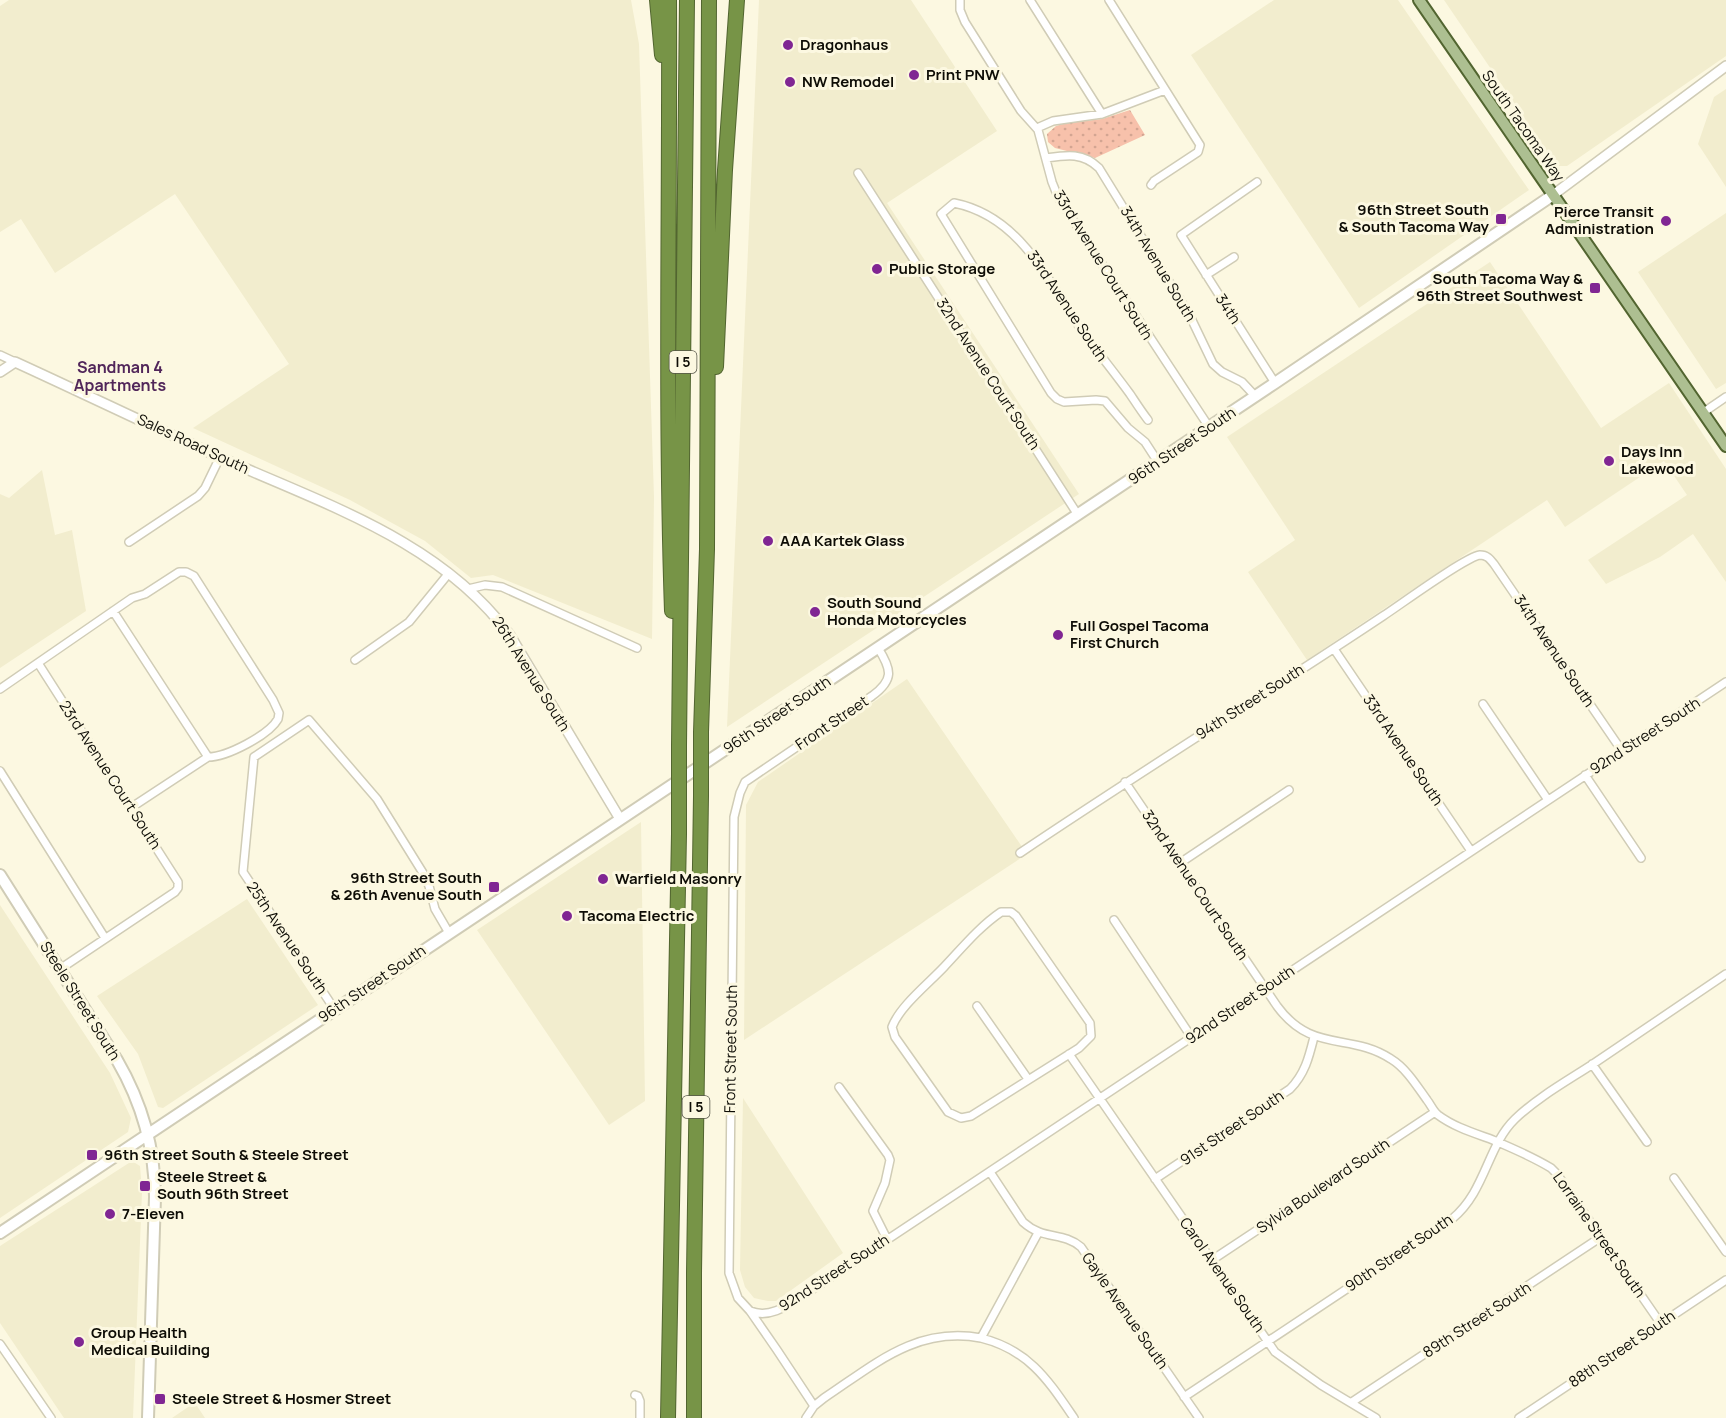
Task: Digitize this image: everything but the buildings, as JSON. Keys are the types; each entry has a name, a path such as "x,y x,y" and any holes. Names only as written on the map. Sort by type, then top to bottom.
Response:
{"highway":[{"path":"657,0 670,137"},
{"path":"669,0 670,137 667,302 670,548 673,633 680,724"},
{"name":"I 5","path":"668,1418 679,834 687,0"},
{"name":"I 5","path":"694,1418 700,796 707,549 709,0"},
{"path":"707,549 725,170 737,0"}],"main road":[{"name":"South Tacoma Way","path":"1419,0 1726,446"},
{"name":"96th Street South","path":"0,1233 1256,397 1553,195"},
{"name":"Steele Street South","path":"0,874 125,1074 138,1102 148,1134 154,1167 155,1205 148,1418"}],"street":[{"path":"1030,0 1102,114"},
{"path":"1109,0 1199,143 1198,152 1151,185"},
{"name":"33rd Avenue Court South","path":"960,2 962,16 985,54 1021,111 1037,128 1053,186 1062,203 1209,427"},
{"path":"1553,195 1726,66"},
{"path":"1037,128 1053,121 1102,114 1166,90"},
{"name":"34th Avenue South","path":"1046,158 1070,155 1082,157 1093,162 1100,169 1189,314 1214,363 1222,372 1249,387 1256,397"},
{"name":"32nd Avenue Court South","path":"858,173 1078,515"},
{"name":"34th","path":"1257,182 1181,235 1275,383"},
{"name":"33rd Avenue South","path":"1148,420 1087,338 1037,260 1022,241 996,221 969,206 954,203 941,213 1053,395 1064,402 1106,401 1128,428 1144,441 1158,462"},
{"path":"1206,275 1234,257"},
{"name":"Sales Road South","path":"0,355 385,532"},
{"path":"0,372 15,362"},
{"path":"1704,412 1726,397"},
{"path":"129,542 198,496 206,488 220,457"},
{"name":"26th Avenue South","path":"385,532 449,573 493,613 512,637 620,819"},
{"name":"34th Avenue South","path":"1482,555 1488,557 1494,564 1622,751"},
{"name":"94th Street South","path":"1020,853 1125,782 1469,560 1482,555"},
{"path":"0,689 132,598 145,594 175,575 186,572 197,580 273,700 279,716 270,728 238,748 223,756 208,757 132,807"},
{"path":"355,660 409,622 449,573"},
{"path":"468,589 485,585 502,587 637,648"},
{"path":"113,611 208,757"},
{"name":"Front Street","path":"745,782 881,689 887,682 889,673 888,665 878,648"},
{"name":"33rd Avenue South","path":"1334,649 1471,851"},
{"name":"23rd Avenue Court South","path":"38,663 177,879 178,888 175,892 105,938"},
{"name":"92nd Street South","path":"750,1311 760,1315 779,1310 1726,682"},
{"path":"1483,704 1548,800"},
{"name":"25th Avenue South","path":"335,1010 243,872 254,757 309,720 378,799 423,873 439,918 449,933"},
{"path":"0,771 105,938 60,969"},
{"path":"1585,775 1641,858"},
{"name":"Front Street South","path":"745,782 734,817 728,1264 730,1280 735,1293 750,1311"},
{"name":"32nd Avenue Court South","path":"1125,782 1265,988"},
{"path":"1180,863 1289,790"},
{"path":"1001,912 1013,912 1090,1023 1091,1036 1069,1054 971,1116 961,1118 948,1112 895,1037 892,1030 893,1023 983,926 1001,912"},
{"path":"1114,920 1192,1038"},
{"name":"90th Street South","path":"1184,1397 1461,1212 1474,1194 1507,1128 1516,1118 1547,1094 1726,974"},
{"name":"Lorraine Street South","path":"1265,988 1291,1022 1314,1037 1372,1048 1391,1059 1413,1081 1435,1112 1455,1125 1551,1168 1661,1323"},
{"path":"977,1006 1028,1078"},
{"name":"91st Street South","path":"1155,1179 1290,1089 1306,1066 1314,1037"},
{"name":"Carol Avenue South","path":"1069,1054 1275,1352 1322,1385 1376,1418"},
{"path":"1592,1064 1647,1142"},
{"path":"839,1087 888,1155 889,1169 873,1211 887,1239"},
{"name":"Sylvia Boulevard South","path":"1212,1260 1435,1112"},
{"path":"981,1338 1038,1233 1023,1222 990,1172"},
{"path":"1674,1178 1726,1252"},
{"name":"Gayle Avenue South","path":"1038,1233 1069,1239 1081,1248 1199,1418"},
{"name":"89th Street South","path":"1352,1402 1601,1237"},
{"name":"88th Street South","path":"1519,1418 1726,1280"},
{"path":"750,1311 814,1406"},
{"path":"806,1418 814,1406 895,1352 932,1337 951,1335 981,1338 1007,1347 1030,1362 1049,1382 1074,1418"},
{"path":"0,1344 51,1418"},
{"path":"635,1395 640,1401 640,1418"}],"shaded area":[{"path":"9,0 631,0 639,44 654,497 652,639 493,575 471,578 425,541 350,500 193,428 289,364 175,194 55,273 21,219 0,232 0,6"},
{"path":"759,0 911,0 997,131 887,203 1079,494 727,727"},
{"path":"1274,0 1398,0 1529,190 1359,308 1191,55"},
{"path":"1444,0 1726,0 1726,56 1567,166 1557,166"},
{"path":"1726,89 1726,187 1698,144 1714,97"},
{"path":"1130,110 1145,135 1095,158 1055,148 1048,142 1047,134 1056,126 1102,119"},
{"path":"1726,213 1726,383 1716,389 1638,272"},
{"path":"1490,262 1601,428 1669,383 1726,469 1726,582 1693,534 1660,557 1606,584 1588,560 1687,495 1664,461 1565,527 1547,500 1307,660 1248,572 1295,540 1227,437"},
{"path":"42,470 55,535 72,530 86,611 0,668 0,494 9,498"},
{"path":"907,679 1027,854 744,1040 746,805 758,782"},
{"path":"641,822 645,1101 609,1125 477,930"},
{"path":"247,899 318,1005 163,1108 158,1107 138,1054 97,996"},
{"path":"0,905 110,1073 131,1118 128,1132 0,1218"},
{"path":"743,1098 843,1253 776,1301 754,1298 745,1287 740,1270"},
{"path":"132,1161 140,1166 142,1192 133,1418 64,1418 0,1323 0,1246"},
{"path":"194,1403 205,1418 172,1418"}],"place":[{"name":"Dragonhaus","path":"788,45"},
{"name":"Print PNW","path":"914,75"},
{"name":"NW Remodel","path":"790,82"},
{"name":"96th Street South & South Tacoma Way","path":"1501,219"},
{"name":"Pierce Transit Administration","path":"1666,221"},
{"name":"Public Storage","path":"877,269"},
{"name":"South Tacoma Way & 96th Street Southwest","path":"1595,288"},
{"name":"Days Inn Lakewood","path":"1609,461"},
{"name":"AAA Kartek Glass","path":"768,541"},
{"name":"South Sound Honda Motorcycles","path":"815,612"},
{"name":"Full Gospel Tacoma First Church","path":"1058,635"},
{"name":"Warfield Masonry","path":"603,879"},
{"name":"96th Street South & 26th Avenue South","path":"494,887"},
{"name":"Tacoma Electric","path":"567,916"},
{"name":"96th Street South & Steele Street","path":"92,1155"},
{"name":"Steele Street & South 96th Street","path":"145,1186"},
{"name":"7-Eleven","path":"110,1214"},
{"name":"Group Health Medical Building","path":"79,1342"},
{"name":"Steele Street & Hosmer Street","path":"160,1399"}],"district":[{"name":"Sandman 4 Apartments","path":"120,376"}]}
